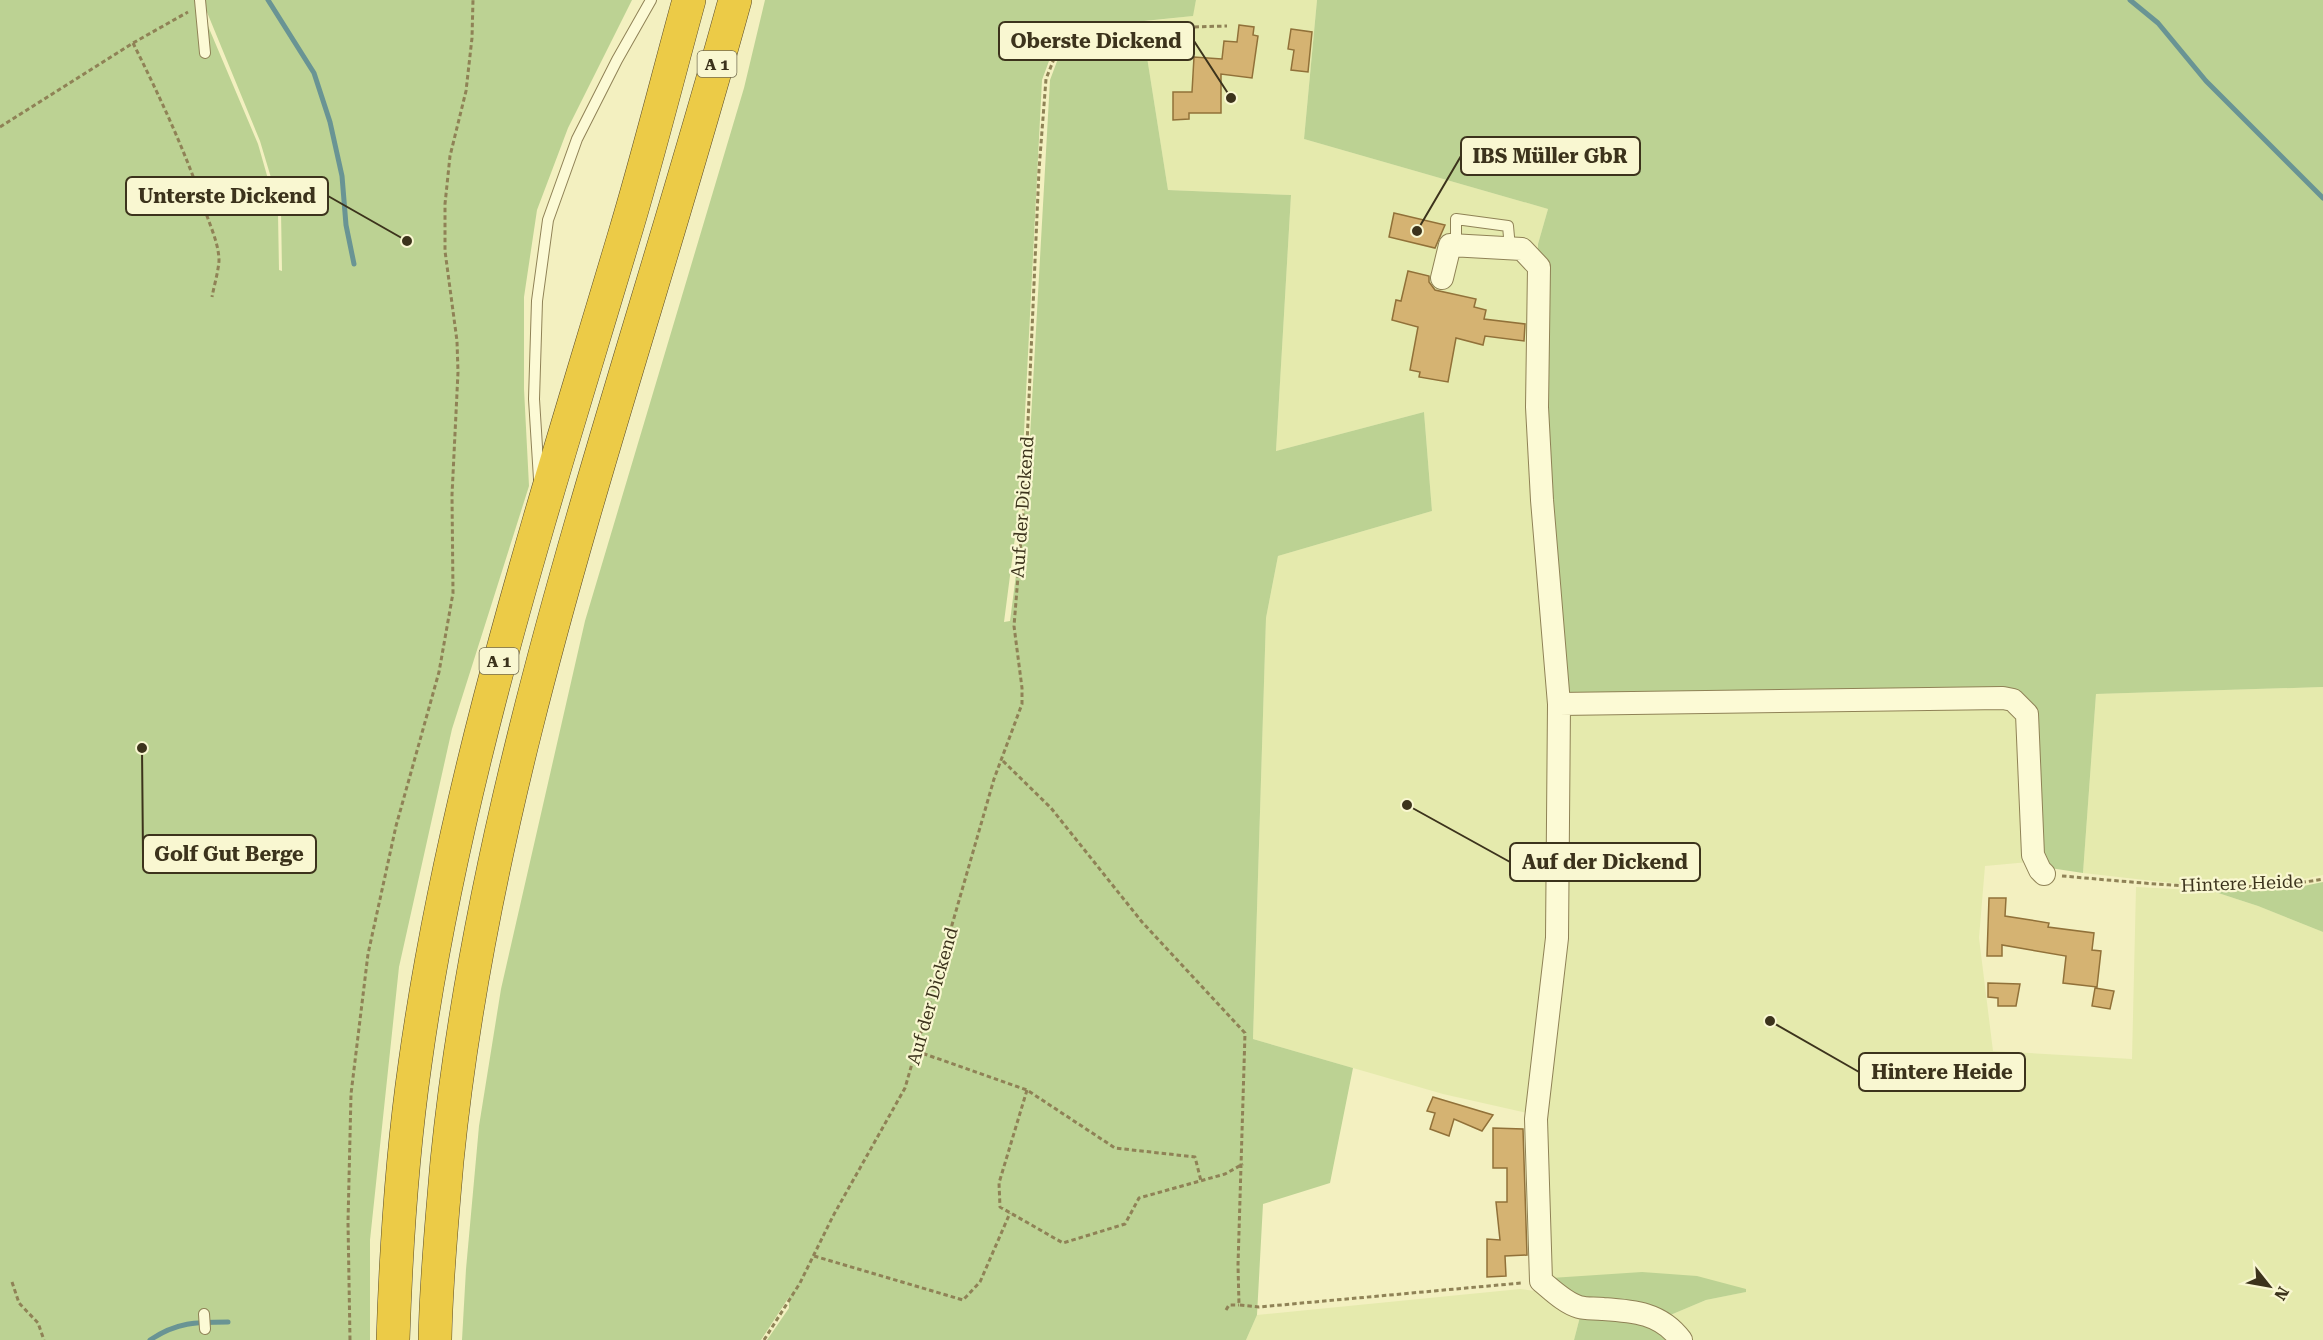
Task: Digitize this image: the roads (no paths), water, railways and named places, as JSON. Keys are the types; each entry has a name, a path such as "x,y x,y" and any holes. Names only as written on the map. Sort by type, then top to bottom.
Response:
{"highway":[{"name":"A 1","path":"393,1340 403,1179 415,1065 460,819 490,694 541,511 624,238 689,0"},
{"name":"A 1","path":"435,1340 436,1290 454,1091 500,834 526,724 597,469 700,129 735,0"}],"street":[{"path":"1442,278 1450,245 1522,249 1539,267 1537,407 1542,500 1559,704 1558,928 1536,1119 1541,1281 1567,1301 1580,1307 1637,1311 1651,1315 1675,1331 1681,1340"},
{"path":"1559,704 1991,698 2013,700 2027,714 2032,855 2044,874"}],"lane":[{"path":"541,511 534,399 537,302 548,219 577,139 617,60 651,0"},
{"path":"201,2 205,53"},
{"path":"204,1314 205,1329"}],"waterway":[{"path":"268,0 314,73 330,122 342,176 346,225 354,264"},
{"path":"2130,0 2158,23 2206,81 2323,198"},
{"path":"150,1340 178,1326 228,1322"}],"place":[{"name":"Oberste Dickend","path":"1231,98"},
{"name":"IBS Müller GbR","path":"1417,231"},
{"name":"Unterste Dickend","path":"407,241"},
{"name":"Golf Gut Berge","path":"142,748"},
{"name":"Auf der Dickend","path":"1407,805"},
{"name":"Hintere Heide","path":"1770,1021"}]}
